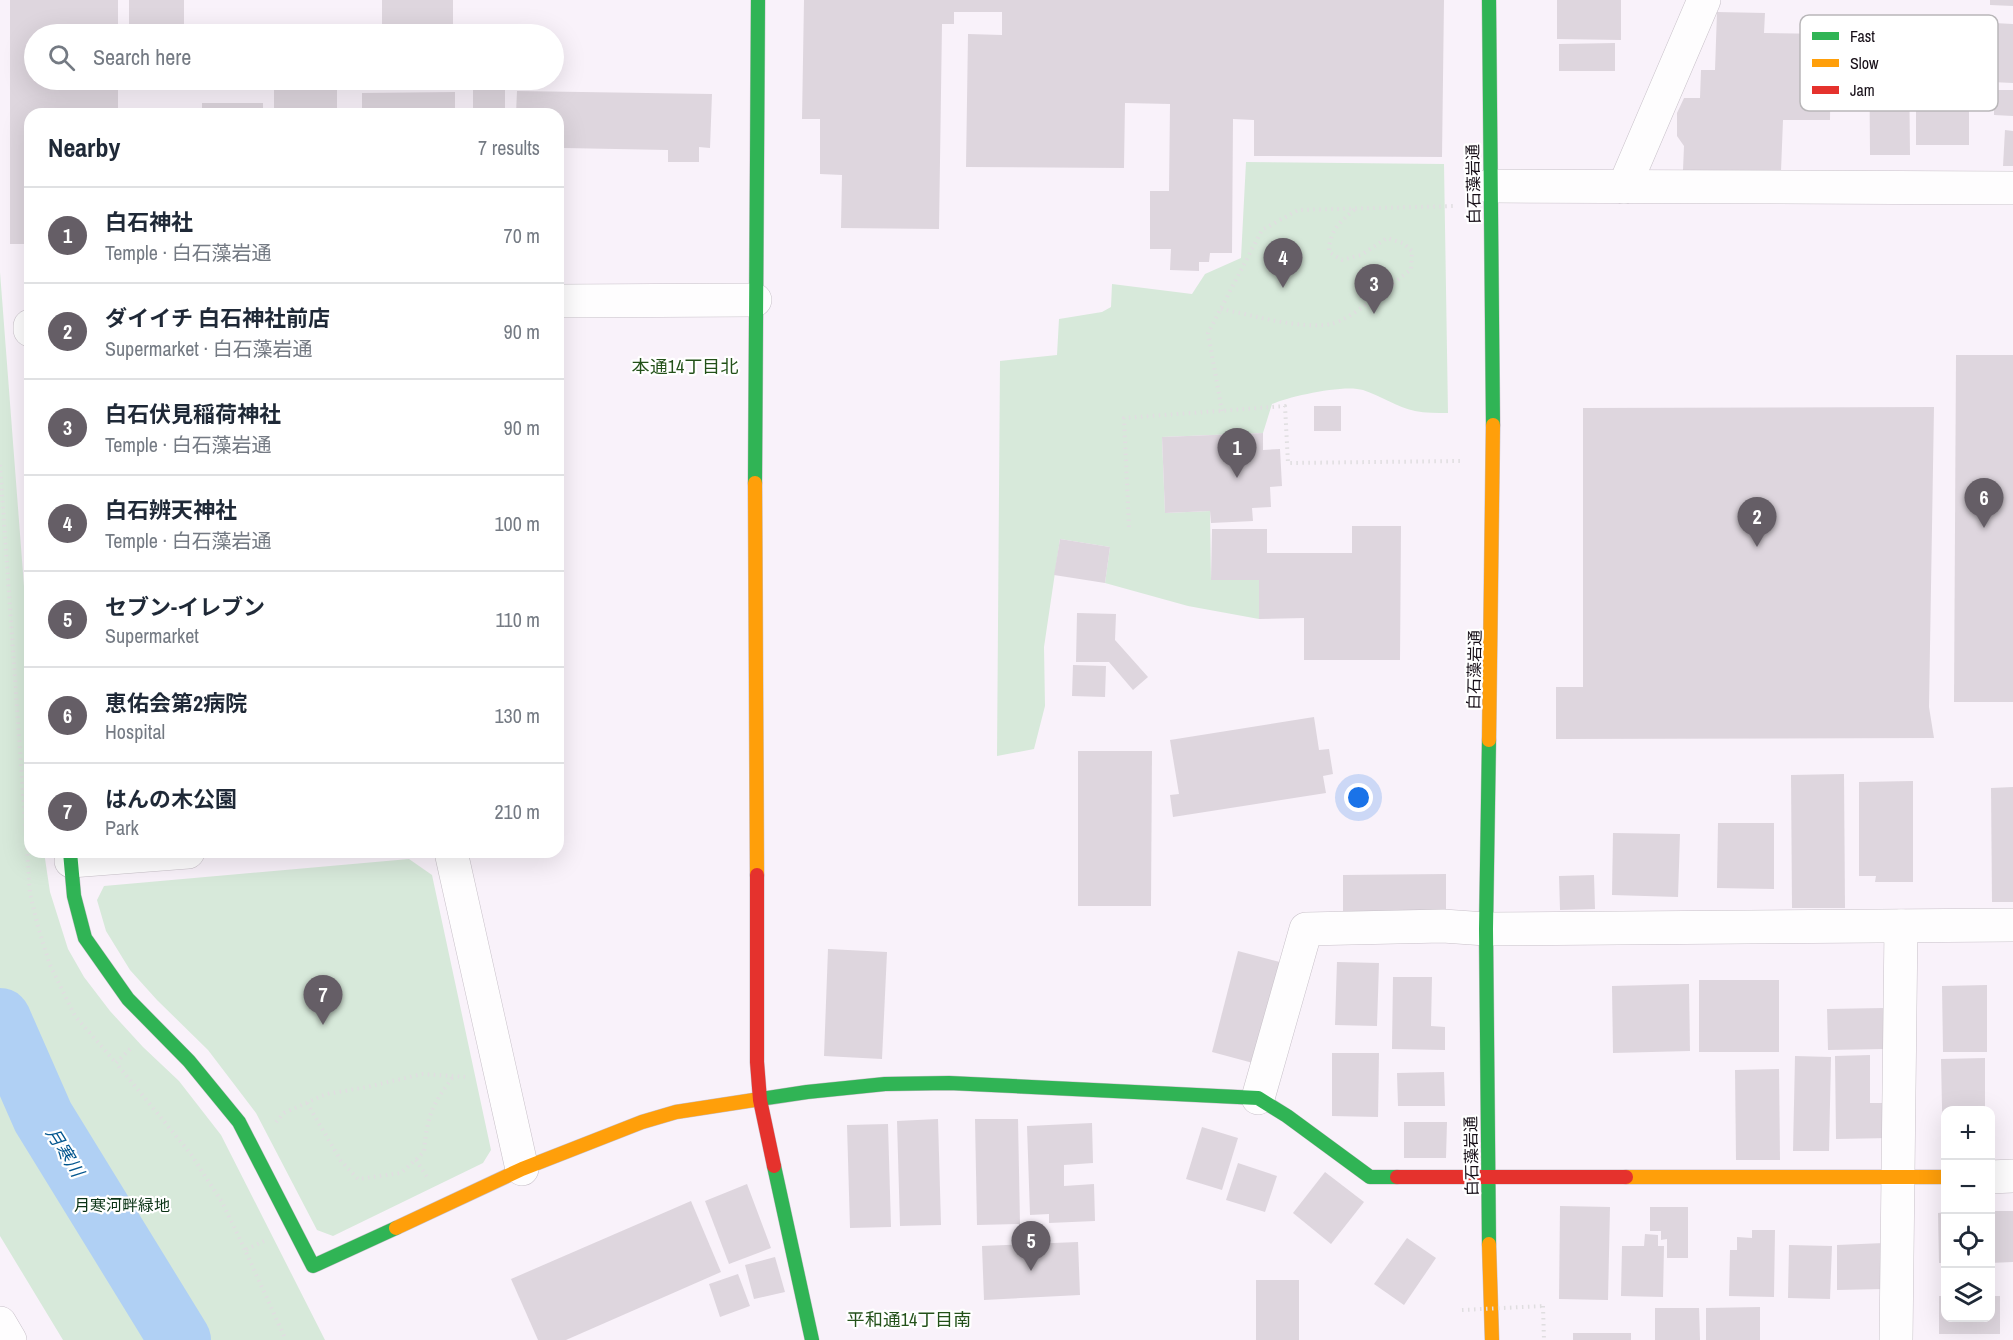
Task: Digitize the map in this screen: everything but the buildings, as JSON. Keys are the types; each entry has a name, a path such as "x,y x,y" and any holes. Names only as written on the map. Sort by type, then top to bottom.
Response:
{"street":[{"path":"758,0 755,300 757,1062 760,1100 812,1340"},
{"name":"白石藻岩通","path":"1488,0 1493,461 1486,929 1487,1178 1492,1340"},
{"path":"1624,187 1704,0"},
{"path":"1490,196 1624,187 2013,188"},
{"path":"564,301 755,300"},
{"path":"71,858 74,896 85,938 114,981 153,1027 189,1062 239,1122 313,1266 522,1169 642,1122 676,1113 807,1092 885,1084 949,1083 1258,1098 1287,1116 1370,1178 1941,1177"},
{"path":"452,858 522,1169"},
{"path":"1258,1098 1306,929 2013,925"},
{"path":"1896,1340 1901,926"},
{"path":"1995,1177 2013,1176"},
{"path":"0,1323 10,1340"}],"path":[{"path":"1222,411 1208,333 1262,230 1298,210 1356,208 1490,196"},
{"path":"1221,309 1308,326 1334,324 1371,301 1411,269 1412,251 1402,243 1387,238 1361,255 1342,260 1329,252 1329,238 1356,208"},
{"path":"1129,527 1124,418 1285,406 1288,463 1493,461"},
{"path":"0,465 24,807"},
{"path":"28,858 30,893 38,927 50,965 75,1016 190,1153 222,1202 286,1340"},
{"path":"116,1063 153,1027"},
{"path":"252,1149 284,1113 326,1094 422,1074 504,1084"},
{"path":"307,1103 341,1161 358,1179 401,1173 424,1152 426,1124 439,1096 454,1077"},
{"path":"245,1250 293,1228"},
{"path":"1462,1310 1543,1306 1544,1340"}],"green space":[{"path":"1246,162 1444,164 1448,413 1415,411 1363,390 1331,390 1304,394 1272,404 1263,433 1162,437 1165,513 1210,511 1211,580 1259,580 1259,619 1188,606 1105,583 1110,547 1060,539 1044,647 1045,706 1034,749 997,756 1000,361 1057,355 1059,319 1102,312 1111,307 1112,284 1192,294 1205,274 1241,258"},
{"name":"月寒河畔緑地","path":"0,272 24,586 24,858 45,858 50,892 68,949 84,977 110,1011 179,1081 221,1135 325,1340 63,1340 0,1236"},
{"path":"409,859 432,875 491,1150 483,1163 333,1236 317,1230 256,1113 208,1050 130,970 106,931 97,900 104,886"}],"waterway":[{"name":"月寒川","path":"0,1019 43,1117 180,1340"}],"traffic: fast":[{"path":"755,483 758,0"},
{"path":"1489,0 1493,425"},
{"path":"1489,740 1486,929 1489,1244"},
{"path":"71,858 74,896 85,938 128,999 189,1061 239,1122 313,1266 396,1228"},
{"path":"754,1100 885,1084 949,1083 1258,1098 1287,1116 1370,1177 1397,1177"},
{"path":"774,1166 812,1340"}],"traffic: slow":[{"path":"1489,740 1493,425"},
{"path":"755,483 757,875"},
{"path":"396,1228 522,1169 642,1122 676,1112 754,1100"},
{"path":"1626,1177 1941,1177"},
{"path":"1489,1244 1492,1340"}],"traffic: jam":[{"path":"757,875 757,1062 760,1100 774,1166"},
{"path":"1397,1177 1626,1177"}],"place":[{"name":"白石辨天神社","path":"1283,288"},
{"name":"白石伏見稲荷神社","path":"1374,314"},
{"name":"白石神社","path":"1237,478"},
{"name":"恵佑会第2病院","path":"1984,528"},
{"name":"ダイイチ 白石神社前店","path":"1757,547"},
{"name":"はんの木公園","path":"323,1025"},
{"name":"セブン-イレブン","path":"1031,1271"}],"district":[{"name":"本通14丁目北","path":"685,366"},
{"name":"平和通14丁目南","path":"909,1319"}]}
